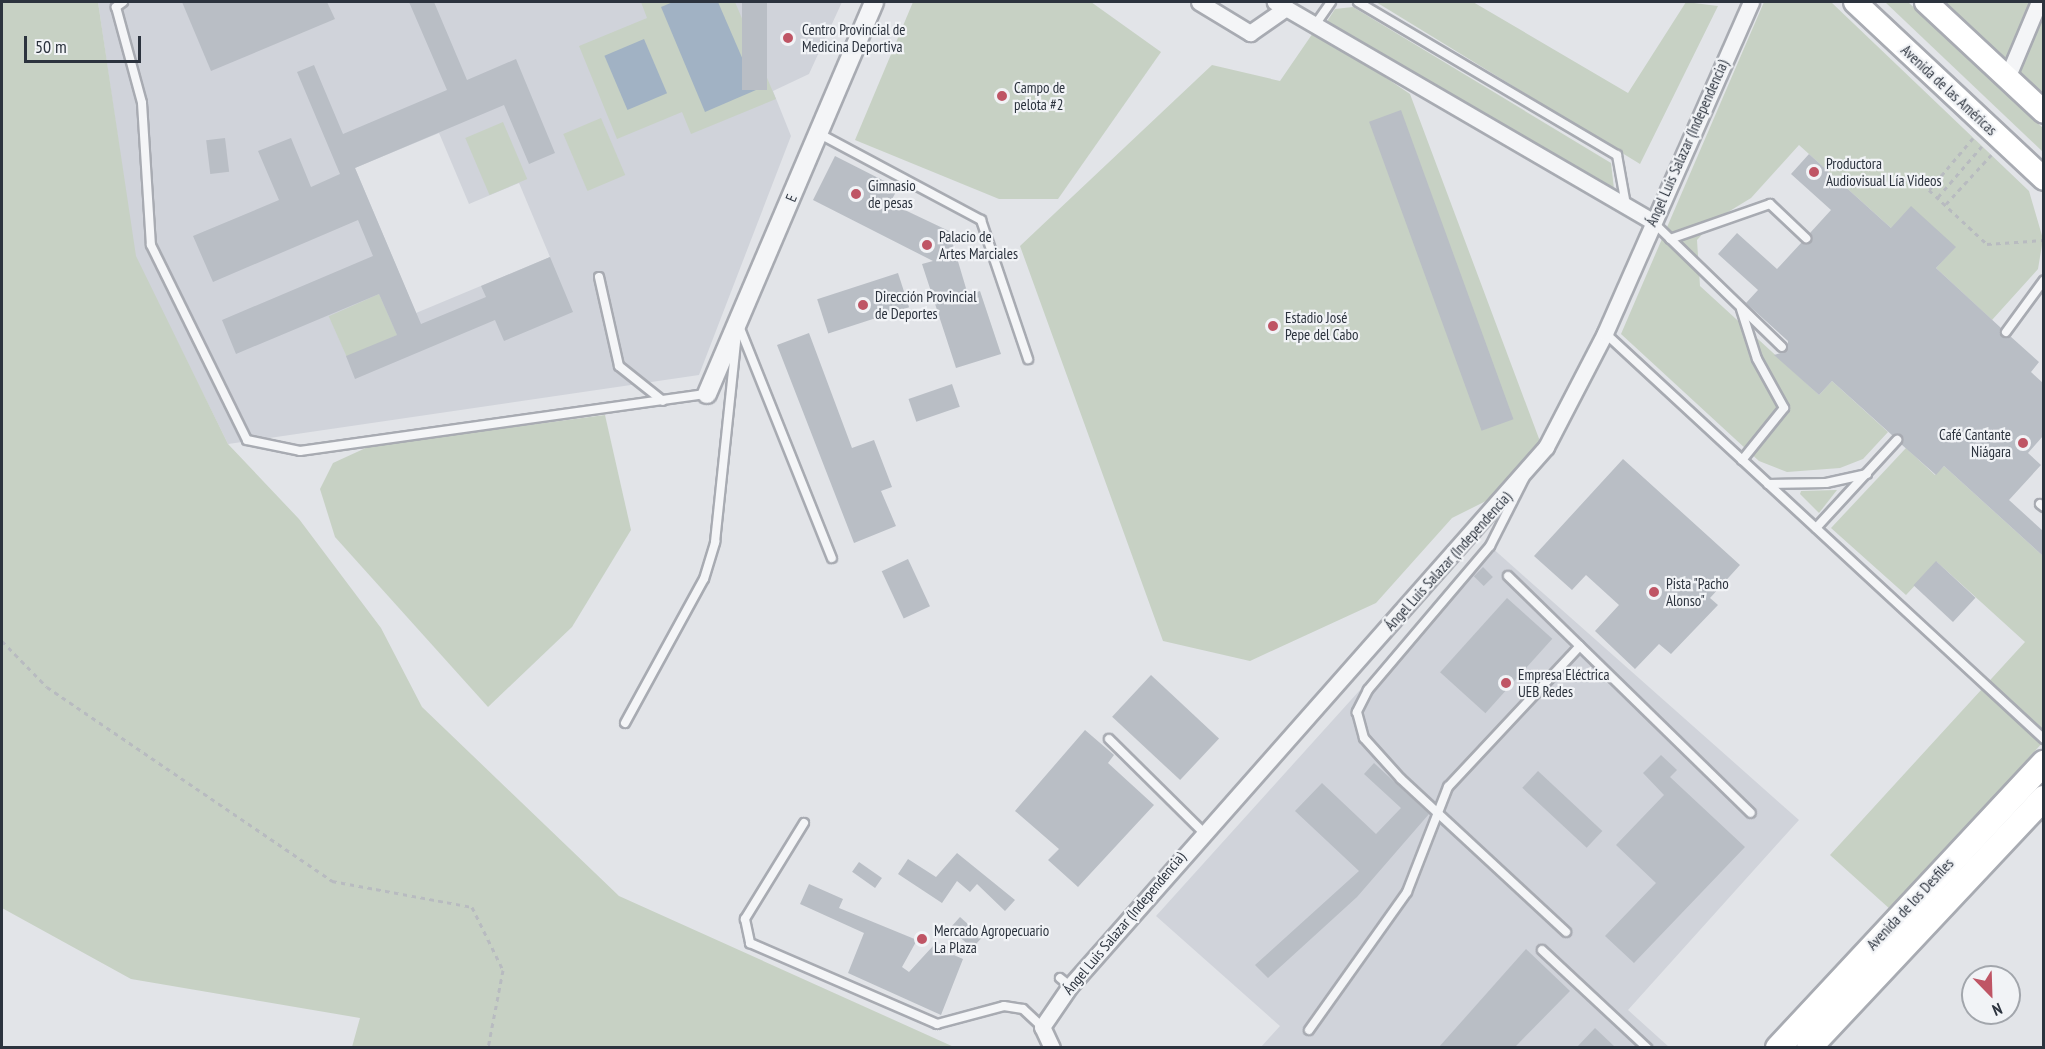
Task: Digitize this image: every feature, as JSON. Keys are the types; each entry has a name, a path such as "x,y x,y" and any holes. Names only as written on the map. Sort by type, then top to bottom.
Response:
{"highway":[{"name":"Avenida de los Desfiles","path":"1778,1047 2043,763"},
{"name":"Avenida de los Desfiles","path":"1809,1047 2043,798"}],"main road":[{"name":"Avenida de las Américas","path":"1855,2 2041,182"},
{"path":"1926,2 2043,112"}],"street":[{"name":"E","path":"707,394 874,2"},
{"path":"1199,2 1250,33 1280,5 1652,221"},
{"name":"Ángel Luis Salazar (Independencia)","path":"1042,1027 1065,982 1526,476 1605,333 1652,221 1751,2"},
{"path":"2007,78 2039,2"},
{"path":"1042,1027 1052,1047"}],"lane":[{"path":"123,2 116,7 142,103 151,245 247,440 300,451 707,394"},
{"path":"1315,25 1331,2"},
{"path":"1358,2 1617,155 1625,179 1626,206"},
{"path":"818,134 981,220 1028,359"},
{"path":"1670,239 1770,204 1806,238"},
{"path":"1652,221 1782,347"},
{"path":"599,277 619,366 663,401"},
{"path":"2006,332 2043,280"},
{"path":"1741,309 1757,358 1784,408 1742,460"},
{"path":"738,322 832,558"},
{"path":"625,723 704,579 715,542 738,322"},
{"path":"1605,333 2043,739"},
{"path":"1816,528 1897,440"},
{"path":"1768,484 1826,483 1868,473"},
{"path":"1526,476 1490,546 1368,690 1357,712 1364,738 1566,932"},
{"path":"1508,576 1751,813"},
{"path":"1309,1030 1407,892 1448,787 1580,646"},
{"path":"1109,739 1202,831"},
{"path":"804,823 745,919 750,943 937,1024 1004,1006 1023,1009 1042,1027"},
{"path":"1542,950 1647,1047"}],"path":[{"path":"1973,138 1929,189 1987,244 2043,240"},
{"path":"1937,197 1982,146"},
{"path":"1946,205 1991,155"},
{"path":"2,641 47,687 332,881 472,906 503,970 488,1047"}],"shaded area":[{"path":"2,2 98,2 136,256 228,444 299,519 381,628 422,707 619,896 954,1047 352,1047 360,1018 131,979 2,908"},
{"path":"98,2 842,2 809,74 773,91 791,136 699,375 228,444 135,256","holes":["439,133 469,204 519,183 550,257 416,313 355,168"]},
{"path":"641,2 735,2 776,99 691,134 682,112 617,139 579,46 647,18"},
{"name":"Campo de pelota #2","path":"913,2 1091,2 1161,52 1058,199 999,199 855,140"},
{"path":"1376,2 1473,2 1628,93 1686,2 1718,6 1640,164"},
{"path":"1764,2 1831,2 2029,191 2043,239 2038,269 1992,320 1936,268 1955,247 1891,228 1799,145 1751,198 1715,220 1697,240 1700,286 1819,395 1832,381 1888,432 1863,459 1840,468 1787,472 1759,461 1621,334"},
{"path":"1885,2 1908,2 2043,128 2043,152"},
{"path":"1937,2 2043,2 2043,100"},
{"path":"1353,7 1611,163 1614,189 1326,23 1335,9"},
{"name":"Estadio José Pepe del Cabo","path":"1315,30 1410,94 1541,444 1500,494 1452,518 1376,603 1250,661 1163,641 1020,246 1212,65 1280,81"},
{"path":"601,118 625,175 587,191 563,134"},
{"path":"503,122 527,179 489,195 465,138"},
{"path":"379,294 397,335 347,357 329,316"},
{"path":"605,415 631,530 572,627 488,707 335,537 320,489 333,463 370,446"},
{"path":"1906,448 1935,475 1944,466 2043,556 2043,742 1891,910 1830,855 2025,642 1937,562 1906,595 1831,528"},
{"path":"1837,490 1819,513 1800,494 1801,491"},
{"name":"Empresa Eléctrica UEB Redes","path":"1490,546 1799,820 1628,1010 1669,1047 1261,1047 1280,1026 1156,916"}],"water":[{"path":"673,2 718,2 756,90 705,112 661,7"},
{"path":"644,39 667,93 627,110 604,56"}],"building":[{"path":"182,2 327,2 335,19 211,71"},
{"path":"409,2 434,2 467,80 516,59 555,153 529,164 504,105 355,168 421,324 486,297 481,286 550,257 573,312 504,341 495,320 355,379 346,356 397,335 379,294 236,354 222,320 373,256 358,220 213,282 193,236 279,200 258,151 291,138 311,187 340,174 297,72 314,65 343,134 447,90"},
{"path":"742,2 767,2 767,90 742,90"},
{"path":"1401,110 1514,419 1482,431 1369,122"},
{"path":"225,138 229,172 210,174 206,140"},
{"path":"1809,154 1891,228 1911,206 1956,247 1936,268 2001,328 2002,336 2010,336 2039,362 2031,372 2043,383 2043,436 2028,453 2041,465 2009,500 2043,531 2043,556 1944,466 1936,475 1901,444 1901,435 1893,436 1832,381 1819,395 1774,355 1787,351 1788,341 1746,303 1758,290 1718,254 1737,233 1777,269 1802,242 1811,242 1810,233 1831,210 1791,174"},
{"path":"835,156 898,188 890,203 949,231 968,295 980,291 1001,354 956,368 922,264 933,261 813,200"},
{"name":"Dirección Provincial de Deportes","path":"898,273 909,307 828,334 817,299"},
{"path":"809,333 852,448 874,440 892,487 881,491 896,526 854,543 777,345"},
{"path":"952,384 960,407 916,422 909,399"},
{"path":"1623,459 1740,565 1710,598 1718,605 1671,654 1659,644 1635,669 1595,631 1619,605 1586,575 1572,590 1534,556"},
{"path":"908,559 930,606 904,618 882,571"},
{"path":"1936,561 1975,598 1953,622 1913,585"},
{"path":"1483,567 1493,577 1484,586 1474,576"},
{"path":"1507,598 1552,639 1485,713 1440,672"},
{"path":"1151,675 1219,738 1180,780 1112,717"},
{"path":"1085,730 1114,755 1108,763 1154,805 1078,887 1048,860 1059,849 1015,811"},
{"path":"1661,755 1677,770 1670,777 1745,847 1634,963 1605,936 1656,883 1616,845 1664,795 1643,773"},
{"path":"1374,763 1429,814 1357,897 1268,978 1255,965 1359,871 1295,811 1322,783 1376,834 1401,808 1364,774"},
{"path":"1538,771 1602,831 1587,848 1522,788"},
{"path":"957,853 1015,900 1005,911 977,884 970,892 957,881 942,903 898,874 908,859 936,877"},
{"path":"859,862 882,878 875,888 852,872"},
{"path":"809,884 843,899 839,908 917,940 902,967 909,972 933,946 963,959 941,1015 848,973 864,933 800,904"},
{"path":"960,917 982,937 972,948 950,928"},
{"path":"1526,949 1570,991 1515,1047 1439,1047"},
{"path":"1595,1028 1615,1047 1577,1047"}],"place":[{"name":"Centro Provincial de Medicina Deportiva","path":"788,38"},
{"name":"Campo de pelota #2","path":"1002,96"},
{"name":"Productora Audiovisual Lía Videos","path":"1814,172"},
{"name":"Gimnasio de pesas","path":"856,194"},
{"name":"Palacio de Artes Marciales","path":"927,245"},
{"name":"Dirección Provincial de Deportes","path":"863,305"},
{"name":"Estadio José Pepe del Cabo","path":"1273,326"},
{"name":"Café Cantante Niágara","path":"2023,443"},
{"name":"Pista \"Pacho Alonso\"","path":"1654,592"},
{"name":"Empresa Eléctrica UEB Redes","path":"1506,683"},
{"name":"Mercado Agropecuario La Plaza","path":"922,939"}]}
